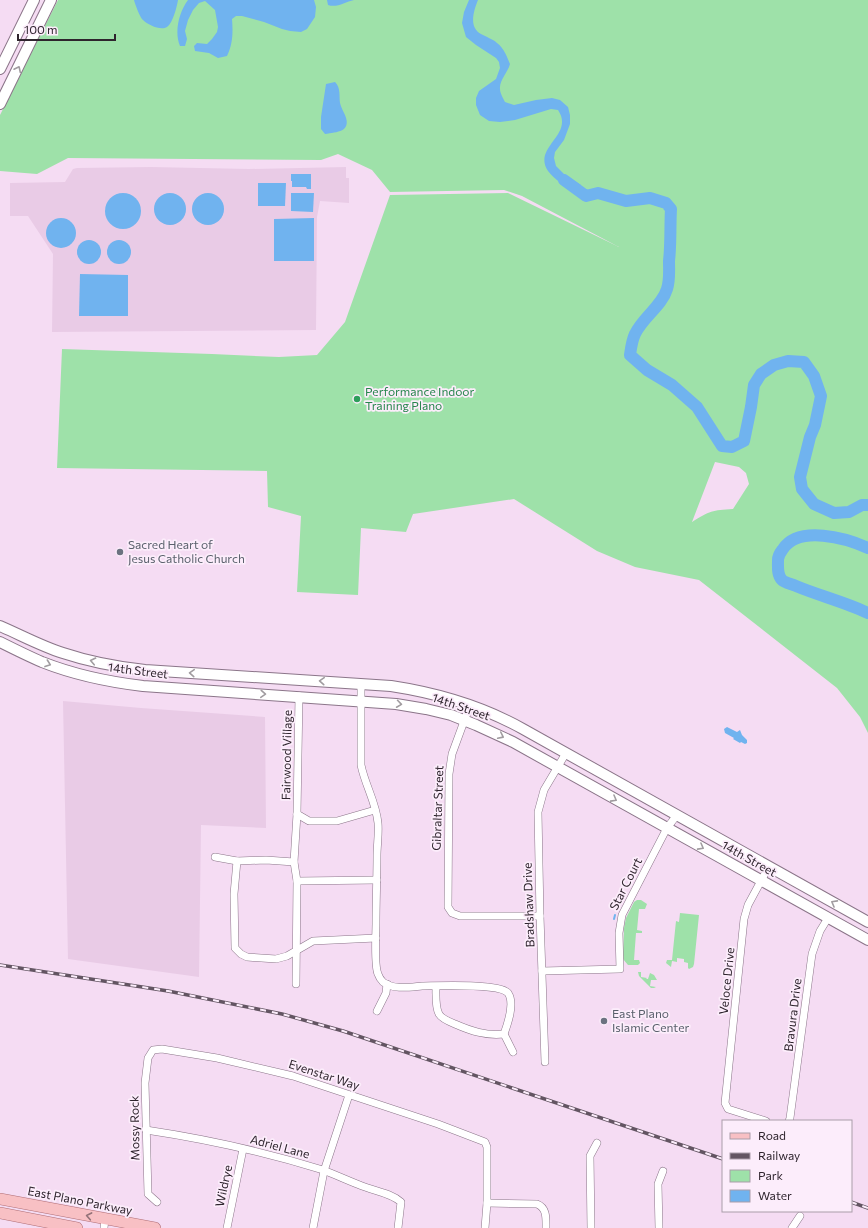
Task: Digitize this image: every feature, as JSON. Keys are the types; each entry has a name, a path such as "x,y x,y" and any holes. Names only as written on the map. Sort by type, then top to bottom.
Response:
{"main road":[{"path":"0,69 34,0"},
{"path":"0,104 51,0"},
{"name":"14th Street","path":"0,626 63,653 108,665 145,670 361,684 414,690 443,696 470,705 513,723 868,922"},
{"name":"14th Street","path":"0,642 30,656 67,670 108,682 224,692 381,702 412,706 465,720 503,737 558,767 868,940"},
{"path":"30,656 36,642"},
{"path":"143,686 145,670"},
{"path":"224,692 225,675"},
{"name":"East Plano Parkway","path":"0,1200 104,1223 155,1228"},
{"path":"0,1213 77,1228"}],"street":[{"path":"361,684 361,765 363,777 374,801 378,822 376,880 376,938 378,975 382,981 396,986 492,986 501,988 508,992 510,997 511,1005 509,1021 504,1034 513,1052"},
{"name":"Fairwood Village","path":"296,984 297,880 294,862 297,814 299,696"},
{"name":"Gibraltar Street","path":"470,705 452,754 449,774 448,908 452,913 460,916 540,916"},
{"name":"Bradshaw Drive","path":"544,1062 538,812 544,790 566,753"},
{"name":"Fairwood Village","path":"297,814 310,821 337,821 375,810"},
{"name":"Star Court","path":"542,971 620,969 619,933 622,915 667,828 677,815"},
{"path":"215,857 237,861 266,860 294,862"},
{"path":"237,861 234,894 235,948 241,954 247,957 271,959 287,956 313,941 376,938"},
{"name":"Veloce Drive","path":"763,1120 728,1109 725,1103 744,919 748,905 769,866"},
{"path":"297,880 376,880"},
{"name":"Bravura Drive","path":"790,1120 812,954 820,930 828,918"},
{"path":"377,1011 386,993 387,984"},
{"path":"436,986 439,1014 446,1021 483,1034 504,1034"},
{"name":"Evenstar Way","path":"153,1050 162,1049 186,1052 256,1066 293,1076 438,1124 485,1142 487,1148 487,1203"},
{"name":"Mossy Rock","path":"153,1050 148,1058 146,1083 146,1130 148,1194 157,1202"},
{"path":"313,1228 324,1171 349,1095"},
{"name":"Adriel Lane","path":"146,1130 182,1135 243,1149 324,1171 362,1186 396,1197 401,1202 398,1228"},
{"path":"591,1228 590,1156 597,1143"},
{"name":"Wildrye","path":"227,1228 243,1149"},
{"path":"659,1228 658,1184 663,1171"},
{"path":"485,1228 487,1203 531,1203 542,1206 545,1211 546,1228"},
{"path":"792,1228 800,1216"}],"shaded area":[{"path":"151,167 249,169 346,167 346,178 349,178 349,203 320,201 317,217 316,330 52,332 53,254 28,216 10,216 10,183 65,182 73,169 77,168"},
{"path":"63,701 265,717 266,828 201,825 199,977 68,959"}],"green space":[{"path":"58,0 868,0 868,733 860,717 837,688 699,580 635,567 597,551 514,499 413,514 406,532 361,528 358,595 297,592 301,516 268,507 267,471 57,468 62,349 279,357 317,355 345,322 390,195 508,193 619,247 522,196 504,190 390,192 372,170 338,154 321,160 68,158 37,174 0,171 0,115","holes":["715,462 739,467 746,473 749,484 733,509 711,512 692,522"]},
{"path":"641,900 647,904 645,909 639,909 637,930 642,931 642,933 636,933 634,960 639,960 640,963 638,965 628,965 623,959 624,928 626,918 634,902"},
{"path":"680,913 699,915 694,964 693,967 689,969 688,963 684,962 684,959 677,958 677,962 672,961 671,967 666,963 667,960 672,960 676,921 679,922"},
{"path":"638,972 641,972 641,977 647,978 646,979 648,979 650,973 654,975 657,980 651,980 650,986 656,987 651,988 639,976"}],"water":[{"path":"134,0 178,0 169,25 164,28 158,28 148,24 142,19"},
{"path":"188,0 314,0 316,7 315,17 307,29 301,32 290,31 264,22 242,16 236,16 232,19 232,38 227,56 218,58 209,53 195,51 194,46 197,43 207,44 217,32 218,27 215,10 205,1 199,3 193,10 185,31 187,39 185,46 180,46 177,35 178,22 182,10"},
{"path":"327,0 354,0 331,6 328,5"},
{"path":"469,0 478,0 473,18 474,27 481,34 494,40 502,47 510,64 500,86 500,92 505,102 514,105 552,98 560,100 568,107 570,124 564,140 555,152 554,158 556,166 564,174 581,185 574,192 560,183 548,171 545,163 545,155 561,127 562,119 558,110 551,109 515,120 500,122 489,121 480,115 476,105 476,98 479,91 496,79 500,68 499,62 496,58 466,37 462,23 464,12"},
{"path":"335,82 339,89 341,108 345,115 347,125 338,132 325,134 321,129 321,117 326,84"},
{"path":"291,174 311,174 311,189 307,189 306,187 292,187"},
{"path":"258,183 286,183 285,206 258,206"},
{"path":"123,193 136,198 141,211 136,224 123,229 110,224 105,211 110,198"},
{"path":"167,193 173,193 182,197 186,209 182,221 173,225 167,225 158,221 154,212 154,206 158,197"},
{"path":"205,193 211,193 221,200 224,209 223,215 217,222 211,225 205,225 195,218 192,212 192,206 199,196"},
{"path":"291,193 314,193 313,212 291,211"},
{"path":"61,218 72,222 76,233 72,244 61,248 50,244 46,233 50,222"},
{"path":"314,218 314,261 274,261 274,219"},
{"path":"89,240 97,244 101,252 97,260 89,264 81,260 77,252 81,244"},
{"path":"119,240 127,244 131,252 127,260 119,264 111,260 107,252 111,244"},
{"path":"80,274 128,275 128,316 79,316"},
{"path":"727,727 737,732 740,730 742,735 747,740 747,743 740,743 725,733 724,729"}],"waterway":[{"path":"564,180 586,196 598,193 626,201 650,198 666,203 671,209 669,282 665,295 661,301 638,328 632,341 630,355 647,370 672,385 697,407 722,446 732,447 744,441 754,385 761,374 774,365 788,361 804,362 814,376 821,396 815,425 810,437 800,477 802,489 814,504 834,513 849,512 862,505 868,505"},
{"path":"868,548 836,538 823,536 800,537 790,542 778,557 779,576 785,582 868,613"},
{"path":"614,919 615,915"}],"railway":[{"path":"0,965 168,991 282,1014 343,1031 722,1159"},
{"path":"852,1202 868,1208"}],"place":[{"name":"Performance Indoor Training Plano","path":"357,399"},
{"name":"Sacred Heart of Jesus Catholic Church","path":"120,552"},
{"name":"East Plano Islamic Center","path":"604,1021"}]}
